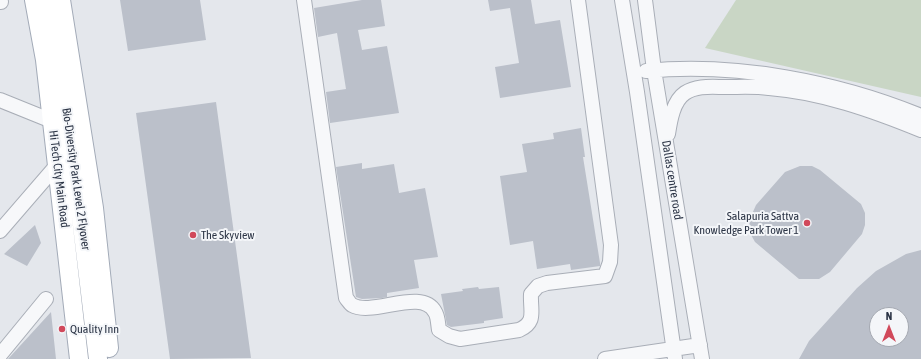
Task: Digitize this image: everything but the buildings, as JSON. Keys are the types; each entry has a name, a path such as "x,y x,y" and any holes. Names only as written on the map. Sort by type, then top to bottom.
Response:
{"main road":[{"name":"Hi Tech City Main Road","path":"48,2 45,60 79,359"},
{"name":"Bio-Diversity Park Level 2 Flyover","path":"48,2 75,167 98,359"},
{"path":"48,2 94,208 110,359"}],"street":[{"path":"304,0 346,298 353,306 364,308 421,302 432,307 436,312 439,330 449,336 460,339 518,330 527,326 532,318 531,294 538,286 547,283 605,276 610,262 611,246 578,0"},
{"name":"Dallas centre road","path":"622,0 675,354"},
{"name":"Dallas centre road","path":"645,0 654,70 701,352"},
{"path":"634,73 654,70 692,70 779,76 835,86 886,102 921,116"},
{"path":"667,142 670,123 677,101 684,94 700,87 770,88 811,95 844,102 881,114 921,130"},
{"path":"0,100 52,121"},
{"path":"0,231 57,165"},
{"path":"0,355 46,299"},
{"path":"605,359 701,352"}],"green space":[{"path":"736,0 921,0 921,97 705,48"}],"place":[{"name":"Salapuria Sattva Knowledge Park Tower 1","path":"807,223"},
{"name":"The Skyview","path":"193,235"},
{"name":"Quality Inn","path":"62,329"}]}
